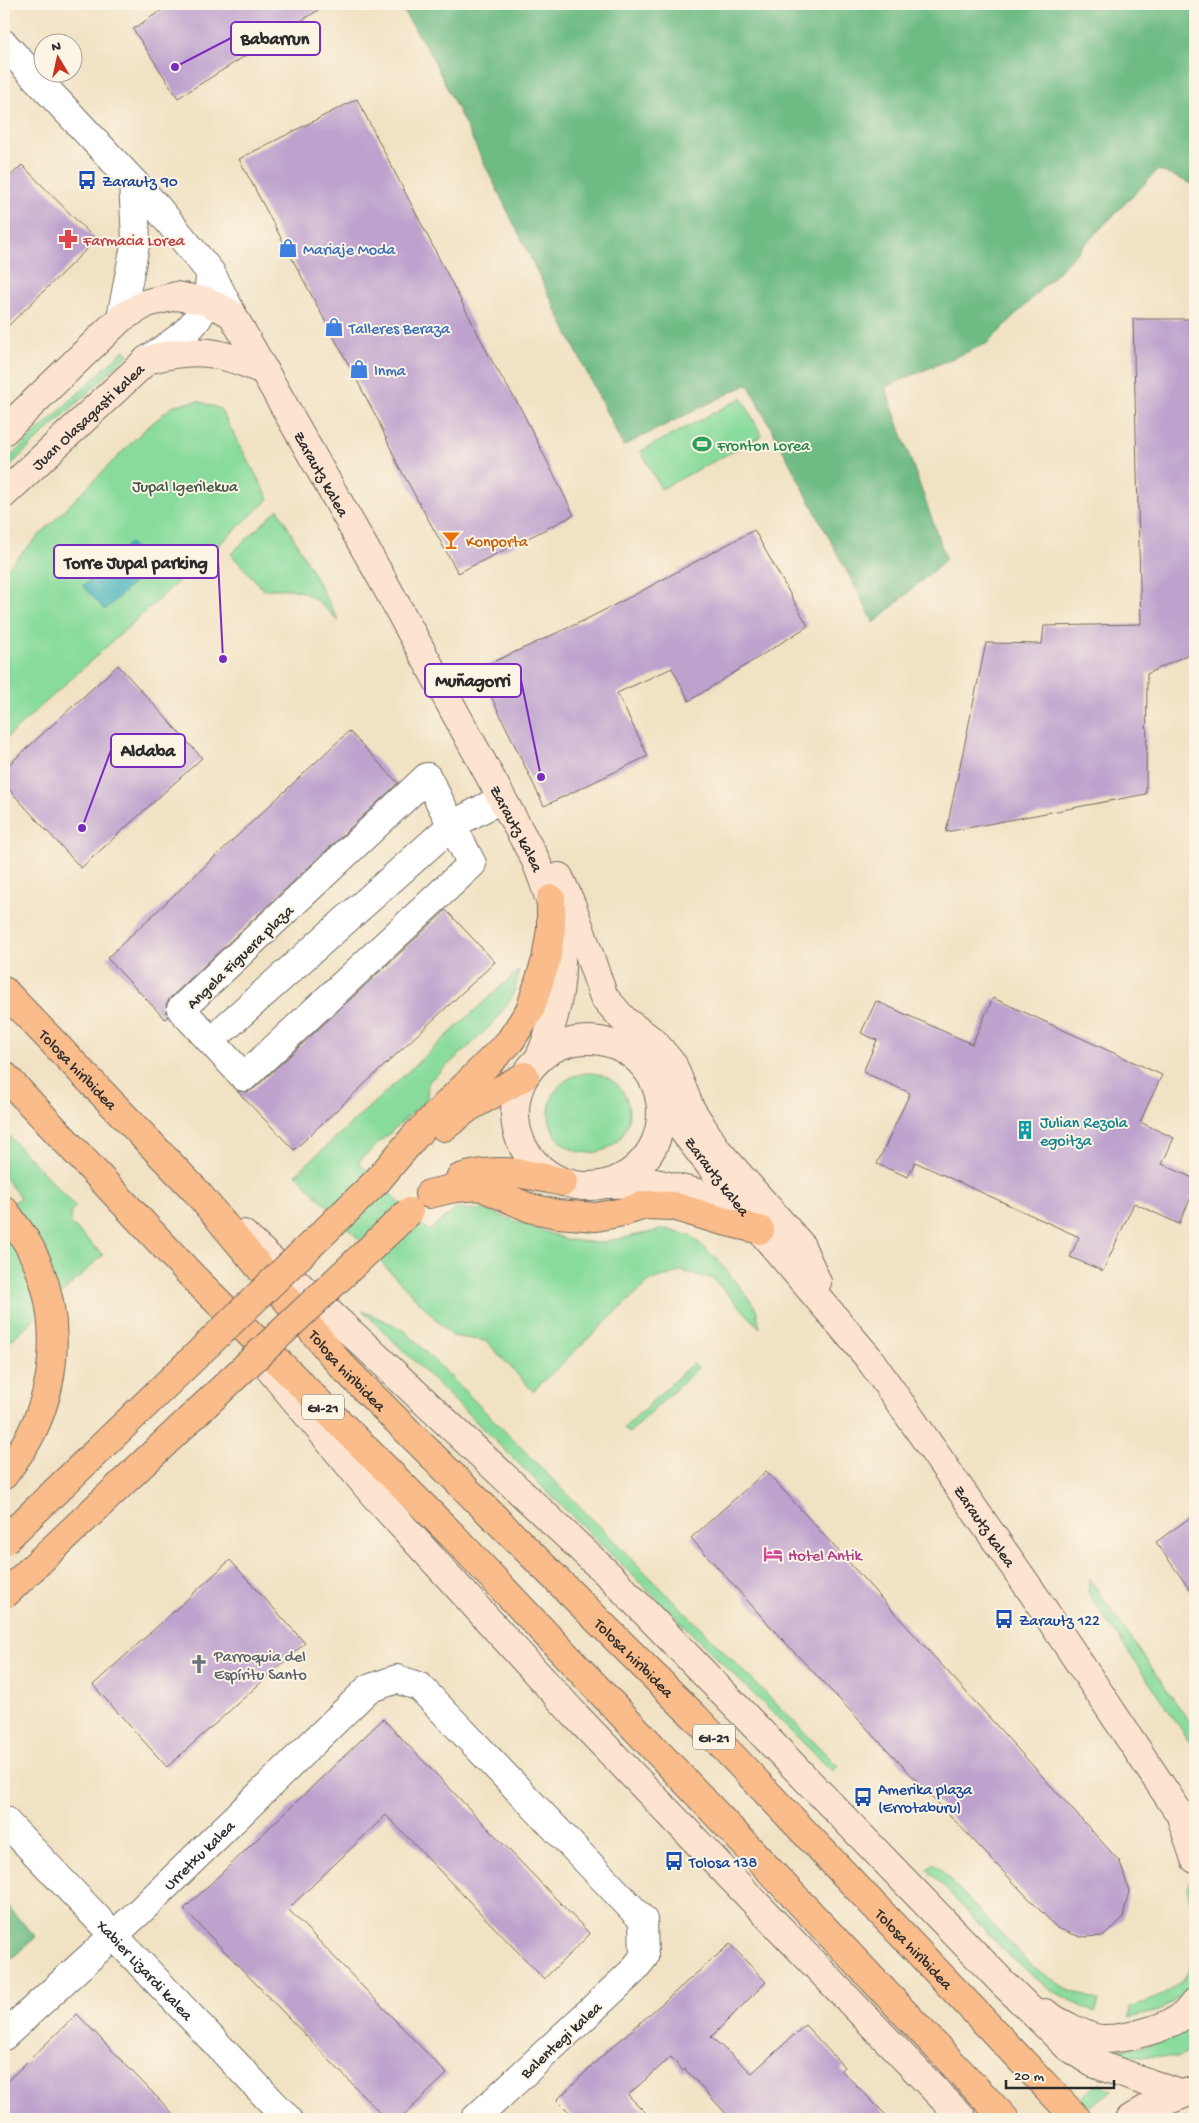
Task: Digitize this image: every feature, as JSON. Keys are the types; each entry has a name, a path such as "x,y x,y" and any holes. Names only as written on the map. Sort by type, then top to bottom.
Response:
{"main road":[{"path":"377,1181 416,1135 510,1041 530,1010 546,960 551,929 551,899"},
{"name":"Tolosa hiribidea","path":"4,991 196,1190 341,1365 695,1717 1077,2119"},
{"path":"4,1541 377,1181 468,1108 532,1067"},
{"path":"4,1076 193,1277"},
{"path":"4,1596 430,1194 455,1180 478,1172 520,1172 563,1182"},
{"path":"430,1194 455,1188 480,1186 530,1208 557,1214 596,1217 623,1212 645,1205 673,1206 760,1230"},
{"path":"4,1210 28,1243 44,1279 51,1313 53,1345 51,1372 45,1400 31,1435 4,1475"},
{"name":"GI-21","path":"193,1277 453,1536 1005,2119"}],"street":[{"name":"Zarautz kalea","path":"4,44 156,206 211,273 232,314 386,585 528,846 551,899 562,953 559,997 550,1033 532,1067"},
{"path":"121,318 136,240 133,182"},
{"name":"Juan Olasagasti kalea","path":"4,494 147,360 182,337 201,314 206,301 211,273"},
{"path":"4,431 121,318 147,303 176,296 206,301 232,314"},
{"name":"Juan Olasagasti kalea","path":"147,360 170,353 195,351 230,356 265,371"},
{"name":"Angela Figuera plaza","path":"427,777 452,825 472,864 244,1077 181,1009 427,777"},
{"path":"226,1027 452,825 501,798"},
{"path":"528,846 554,866 572,906 604,997 624,1020 654,1042 673,1065 690,1108 717,1150 800,1244 830,1310"},
{"name":"Zarautz kalea","path":"562,953 589,1005 617,1046"},
{"path":"597,1040 617,1046 636,1058 650,1076 659,1096 661,1119 656,1141 644,1161 626,1176 605,1184 584,1186 563,1182 544,1172 534,1162 519,1138 514,1117 517,1096 532,1067 556,1048 576,1041 597,1040"},
{"name":"Zarautz kalea","path":"659,1096 678,1124 760,1230 868,1357 1034,1595 1178,1811 1195,1833"},
{"name":"Zarautz kalea","path":"605,1184 656,1183 698,1193 760,1230"},
{"name":"Tolosa hiribidea","path":"196,1190 612,1578 1001,1981"},
{"path":"193,1277 374,1495 574,1714 964,2119"},
{"name":"Urretxu kalea","path":"4,2036 113,1935 368,1689 397,1679 420,1687 642,1920 644,1957"},
{"path":"1178,1811 1195,1860"},
{"name":"Xabier Lizardi kalea","path":"4,1820 288,2119"},
{"name":"Balentegi kalea","path":"475,2119 631,1973 644,1957"},
{"path":"1001,1981 1058,2022 1100,2039 1128,2036 1162,2027 1184,2014 1195,2002"},
{"path":"1001,1981 1068,2047 1093,2063 1190,2087"},
{"path":"1138,2114 1190,2087"}],"green space":[{"path":"399,4 1195,4 1195,185 1158,170 988,343 885,387 946,559 874,623 748,384 623,446 430,53"},
{"path":"124,350 129,354 4,471 4,463"},
{"name":"Fronton Lorea","path":"742,398 762,436 661,489 641,451"},
{"name":"Jupal Igerilekua","path":"198,401 220,409 269,499 4,740 4,571 143,431 174,405"},
{"path":"278,509 339,621 321,604 306,594 289,589 264,590 231,554"},
{"path":"519,970 513,993 505,1008 496,1019 474,1042 428,1082 427,1099 358,1162 429,1231 456,1209 485,1210 568,1240 599,1243 665,1229 691,1236 719,1261 756,1308 760,1328 713,1279 682,1271 649,1281 533,1391 486,1341 452,1336 296,1174"},
{"path":"581,1073 597,1073 618,1084 629,1105 629,1121 618,1142 597,1153 581,1153 567,1147 555,1135 549,1121 549,1105 555,1091 567,1079"},
{"path":"4,1131 76,1207 71,1212 71,1224 103,1255 4,1347 4,1212 20,1197 4,1177"},
{"path":"363,1311 403,1329 838,1766 832,1771"},
{"path":"693,1363 698,1368 629,1433 624,1428"},
{"path":"1089,1578 1195,1730 1195,1749 1088,1593"},
{"path":"934,1863 1031,1965 1065,1988 1099,2001 1095,2013 1050,1990 1007,1954 927,1869"},
{"path":"1191,1878 1195,1885 1195,1917 1187,1889"},
{"path":"4,1903 36,1937 4,1965"},
{"path":"1195,1942 1195,1980 1182,1996 1158,2011 1130,2018 1130,2007 1164,1994 1179,1984 1189,1970"},
{"path":"1195,2022 1195,2048 1177,2057 1112,2055 1110,2049 1155,2043 1173,2036"},
{"path":"1100,2084 1113,2090 1087,2108 1076,2119 1062,2115 1093,2087"}],"water":[{"path":"130,543 152,566 105,610 83,586"}],"building":[{"path":"171,4 328,4 178,98 133,29"},
{"path":"357,99 493,363 520,407 574,515 458,573 397,463 378,420 239,159"},
{"path":"22,165 96,240 4,330 4,182"},
{"path":"1133,319 1195,319 1195,651 1147,674 1146,794 946,832 986,643 1042,644 1044,626 1141,624"},
{"path":"754,530 808,626 689,701 672,668 617,693 648,756 544,806 478,669 583,621"},
{"path":"118,665 202,758 81,868 4,784 4,769"},
{"path":"349,731 398,783 170,998 166,1005 168,1016 165,1019 107,958"},
{"path":"446,910 495,962 294,1150 237,1091 247,1092 255,1088"},
{"name":"Julian Rezola egoitza","path":"993,998 1162,1075 1140,1122 1174,1138 1162,1164 1195,1179 1195,1188 1179,1224 1134,1203 1103,1271 1070,1257 1079,1237 915,1162 908,1177 877,1164 910,1093 863,1072 877,1040 861,1033 876,1001 972,1044"},
{"path":"766,1471 1120,1862 1129,1891 1123,1918 1104,1936 1080,1937 1057,1928 780,1637 691,1538"},
{"path":"1195,1514 1195,1597 1156,1542"},
{"name":"Parroquia del Espíritu Santo","path":"230,1560 305,1643 167,1767 93,1685"},
{"path":"383,1719 590,1934 544,1979 386,1815 288,1909 447,2074 400,2119 386,2119 184,1909"},
{"path":"730,1944 766,1982 711,2037 752,2073 805,2025 844,2067 841,2070 890,2119 731,2119 685,2069 683,2071 671,2057 628,2095 652,2119 576,2119 557,2100 602,2056"},
{"path":"77,2014 178,2119 4,2119 4,2084"}],"place":[{"name":"Babarrun","path":"175,67"},
{"name":"Zarautz 90","path":"87,180"},
{"name":"Farmacia Lorea","path":"68,239"},
{"name":"Mariaje Moda","path":"288,248"},
{"name":"Talleres Beraza","path":"334,327"},
{"name":"Inma","path":"359,369"},
{"name":"Fronton Lorea","path":"702,444"},
{"name":"Konporta","path":"451,540"},
{"name":"Torre Jupal parking","path":"223,659"},
{"name":"Muñagorri","path":"541,777"},
{"name":"Aldaba","path":"82,828"},
{"name":"Julian Rezola egoitza","path":"1025,1130"},
{"name":"Hotel Antik","path":"773,1554"},
{"name":"Zarautz 122","path":"1004,1619"},
{"name":"Parroquia del Espíritu Santo","path":"199,1664"},
{"name":"Amerika plaza (Errotaburu)","path":"863,1797"},
{"name":"Tolosa 138","path":"674,1861"}]}
